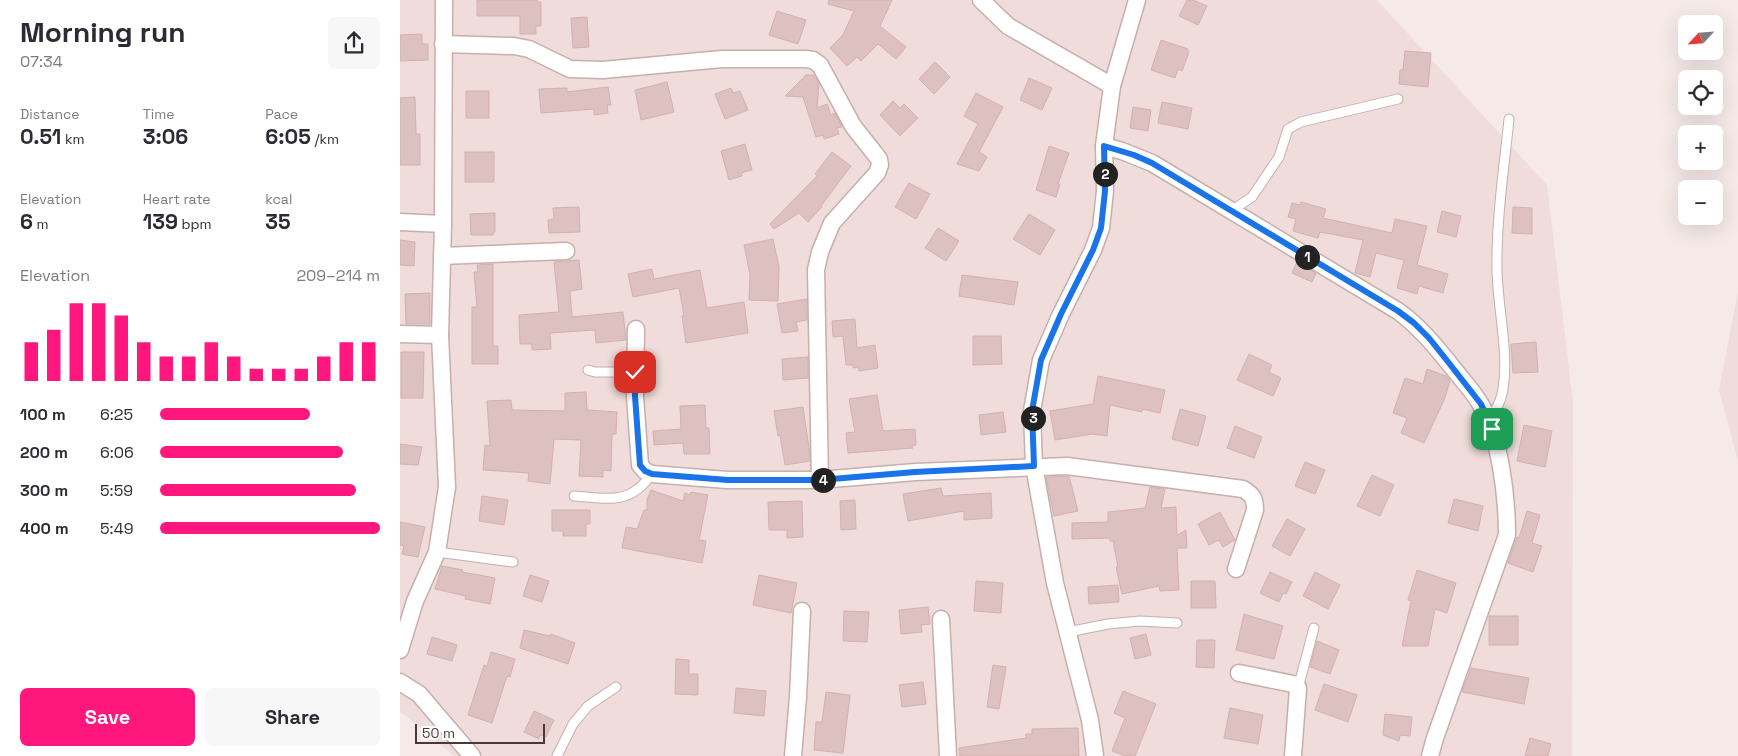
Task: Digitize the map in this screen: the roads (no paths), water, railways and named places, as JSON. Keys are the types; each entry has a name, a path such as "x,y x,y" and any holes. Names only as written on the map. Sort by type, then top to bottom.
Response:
{"street":[{"path":"400,650 415,601 437,552 447,487 440,335 443,224 444,0"},
{"path":"981,0 1008,26 1112,86"},
{"path":"1095,756 1090,720 1055,583 1034,466 1032,411 1041,360 1061,314 1093,250 1101,228 1105,191 1104,146 1112,86 1137,0"},
{"path":"443,44 529,48 570,69 603,70 722,59 806,59 813,60 820,65 853,126 879,159 880,165 877,173 832,223 820,252 816,270 820,480"},
{"path":"1104,146 1134,155 1152,163 1398,311 1429,338 1481,404 1492,429 1498,454 1507,509 1507,534 1430,756"},
{"path":"400,222 443,224"},
{"path":"442,256 566,251"},
{"path":"636,329 635,396 640,465 645,471 652,474 728,480 820,480 915,472 1067,466 1243,489 1251,494 1255,501 1255,510 1236,569"},
{"path":"400,334 440,335"},
{"path":"793,756 802,611"},
{"path":"941,619 948,756"},
{"path":"1239,673 1293,684 1298,688 1293,756"},
{"path":"400,682 419,694 472,756"}],"lane":[{"path":"1231,211 1252,197 1279,156 1288,129 1301,122 1398,99"},
{"path":"1487,418 1497,410 1503,390 1505,366 1497,270 1500,212 1509,119"},
{"path":"588,370 595,372 635,372"},
{"path":"574,496 613,499 626,496 637,490 652,474"},
{"path":"437,552 513,562"},
{"path":"1068,632 1108,624 1140,621 1177,623"},
{"path":"1298,688 1314,628"},
{"path":"557,756 572,724 588,706 616,687"}]}
